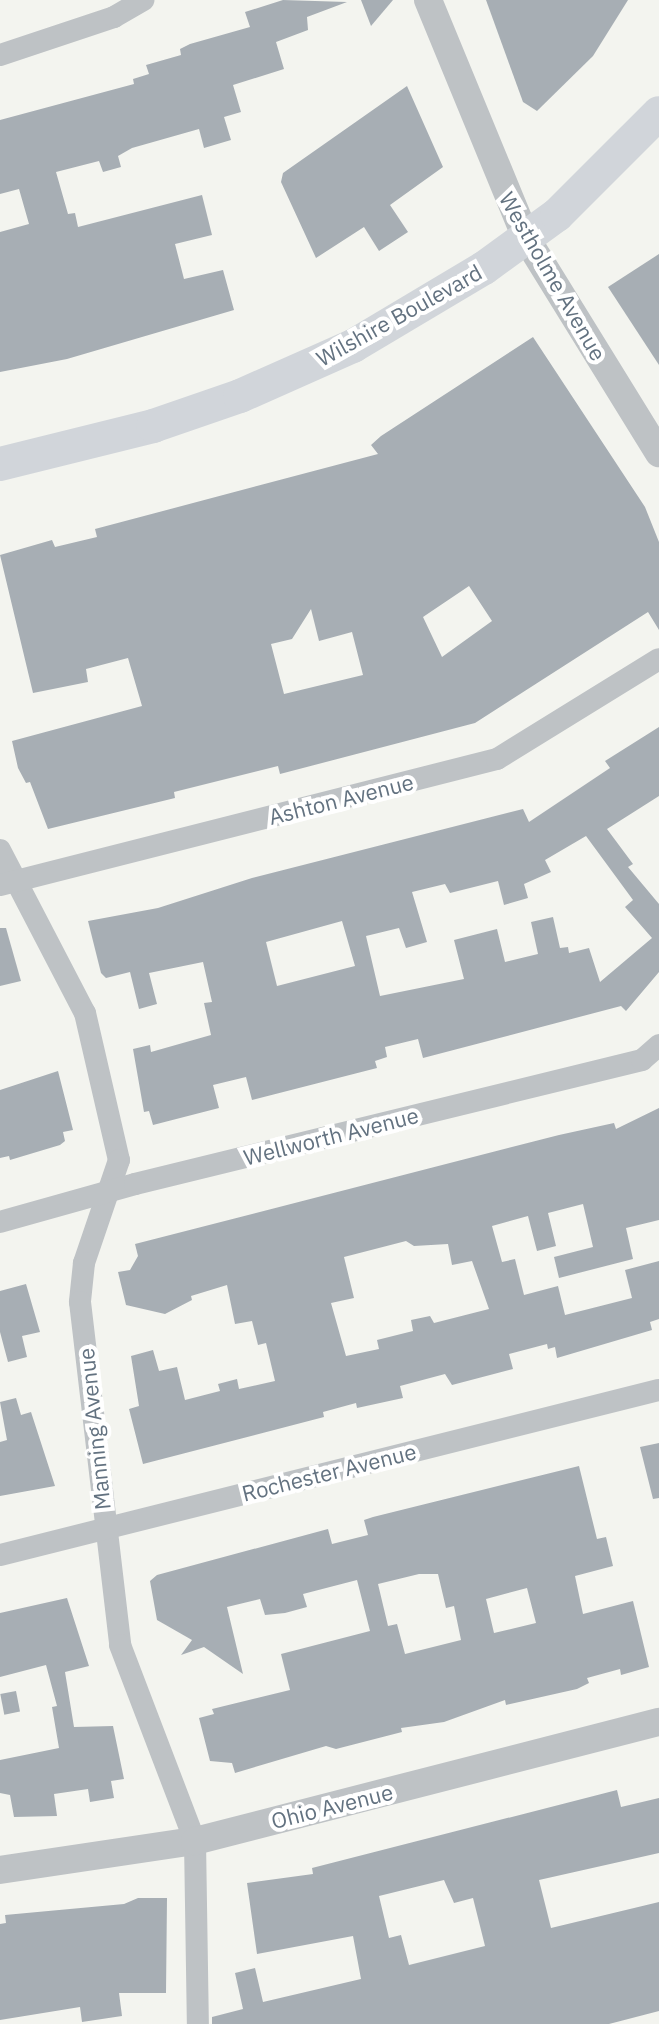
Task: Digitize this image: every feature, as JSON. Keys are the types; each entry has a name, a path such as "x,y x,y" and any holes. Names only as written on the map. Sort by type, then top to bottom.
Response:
{"main road":[{"name":"Wilshire Boulevard","path":"0,464 153,426 264,386 388,326 526,238 624,154 659,113"}],"street":[{"path":"0,55 114,17 143,0"},
{"name":"Westholme Avenue","path":"428,0 526,238 659,453"},
{"name":"Ashton Avenue","path":"8,883 497,759 659,659"},
{"name":"Manning Avenue","path":"0,850 8,883 92,1037 119,1160 84,1263 80,1302 104,1529 120,1645 195,1841 198,2024"},
{"name":"Wellworth Avenue","path":"0,1222 110,1191 642,1060 659,1045"},
{"name":"Rochester Avenue","path":"0,1555 659,1390"},
{"name":"Ohio Avenue","path":"0,1870 195,1841 659,1722"}],"building":[{"path":"283,0 347,2 307,17 308,30 276,42 284,69 233,85 241,112 224,117 231,140 204,148 199,129 132,148 118,156 121,167 103,172 99,161 56,172 68,214 75,213 78,227 202,195 212,235 175,244 184,279 223,270 234,310 67,359 0,372 0,232 29,224 19,189 0,194 0,120 134,84 133,79 149,74 146,65 181,55 180,49 190,44 250,27 245,12"},
{"path":"361,0 393,0 371,26"},
{"path":"486,0 628,0 593,56 537,111 523,102"},
{"path":"407,86 443,167 390,205 408,232 379,251 364,227 316,258 281,182 283,173"},
{"path":"659,254 659,365 608,287"},
{"path":"533,337 645,507 659,542 659,630 648,612 475,723 280,774 278,766 174,792 175,798 48,829 30,782 26,783 18,768 12,741 142,706 128,658 86,669 88,682 33,693 0,555 52,540 55,547 97,537 95,529 378,454 371,445","holes":["469,586 492,621 442,657 423,617","311,609 319,641 352,632 363,675 284,694 271,644 292,639"]},
{"path":"659,727 659,796 607,829 633,864 628,867 659,904 659,972 626,1011 621,1006 423,1058 418,1039 385,1047 387,1057 375,1061 377,1068 252,1100 246,1077 213,1085 219,1108 153,1125 149,1111 144,1112 133,1049 150,1045 151,1052 211,1035 204,1003 212,1002 203,962 149,973 157,1004 139,1009 130,972 106,978 101,973 88,921 158,908 252,878 523,809 529,822 610,768 605,761","holes":["586,836 633,900 625,907 652,938 600,982 589,948 569,953 568,947 560,948 553,917 531,922 538,954 505,962 497,929 454,940 464,979 380,996 366,936 399,928 406,948 427,942 412,892 445,884 450,893 498,881 504,905 528,898 524,884 551,872 545,860","342,921 355,966 277,986 266,942"]},
{"path":"0,928 6,928 21,981 0,986"},
{"path":"58,1071 73,1130 63,1132 65,1141 60,1145 10,1160 9,1156 0,1158 0,1090"},
{"path":"659,1108 659,1220 626,1228 633,1259 559,1278 554,1257 593,1247 583,1204 548,1213 556,1246 537,1251 528,1216 492,1226 502,1262 515,1259 524,1295 558,1286 565,1315 632,1298 625,1270 659,1261 659,1319 650,1322 652,1330 557,1358 555,1347 548,1349 547,1344 509,1354 513,1369 452,1385 445,1374 400,1386 403,1398 357,1408 356,1403 323,1412 324,1417 143,1464 129,1409 139,1406 131,1356 153,1350 159,1371 177,1367 185,1400 220,1391 218,1384 237,1379 239,1389 275,1381 266,1343 258,1345 252,1321 235,1324 227,1285 191,1296 192,1300 165,1314 126,1305 118,1272 130,1270 138,1256 135,1244 559,1135 614,1123 616,1129","holes":["406,1241 414,1246 448,1244 452,1265 472,1261 489,1309 434,1323 430,1316 411,1320 413,1331 377,1340 379,1349 346,1356 331,1303 354,1298 344,1257"]},
{"path":"26,1284 40,1332 22,1336 27,1357 8,1362 0,1332 0,1291"},
{"path":"16,1398 21,1415 31,1412 55,1486 0,1496 0,1442 7,1440 0,1402"},
{"path":"659,1443 659,1498 653,1499 640,1447"},
{"path":"579,1466 597,1539 606,1537 613,1566 575,1576 583,1614 633,1601 649,1667 621,1675 620,1669 587,1678 589,1683 577,1689 506,1705 505,1700 444,1722 401,1728 402,1732 336,1749 326,1746 235,1773 232,1763 210,1761 199,1718 214,1714 212,1709 290,1690 281,1654 370,1631 357,1580 303,1594 307,1607 285,1613 265,1615 260,1599 227,1607 243,1674 204,1647 181,1655 192,1640 157,1620 150,1581 157,1575 328,1529 332,1544 368,1535 364,1520","holes":["419,1574 438,1574 446,1608 454,1606 461,1640 405,1654 397,1624 388,1626 378,1584","527,1588 536,1623 494,1633 486,1599"]},
{"path":"67,1598 89,1666 65,1672 74,1727 113,1726 124,1779 111,1781 114,1798 90,1802 88,1789 54,1794 57,1816 14,1817 10,1795 0,1793 0,1760 59,1748 52,1707 57,1706 46,1665 0,1677 0,1613"},
{"path":"16,1691 20,1712 4,1715 0,1694"},
{"path":"617,1790 621,1807 659,1798 659,1853 539,1880 551,1928 659,1902 659,2011 609,2024 212,2024 212,2017 243,2009 235,1973 255,1968 263,2002 361,1979 353,1936 257,1954 247,1883 313,1874 312,1868","holes":["444,1880 454,1903 473,1898 485,1946 409,1965 401,1935 389,1938 379,1896"]},
{"path":"138,1898 167,1898 166,1993 119,1993 122,2016 82,2022 80,2007 0,2020 0,1924 6,1923 5,1915 124,1904"}]}
